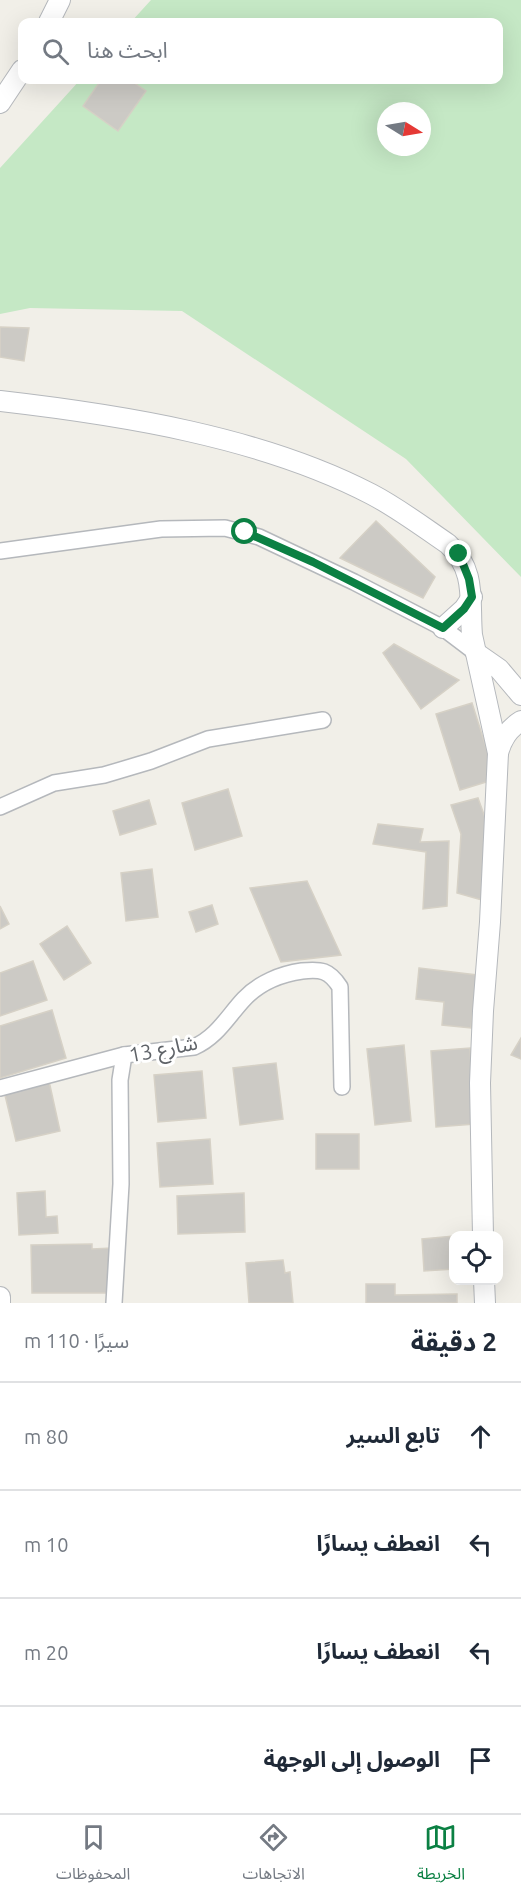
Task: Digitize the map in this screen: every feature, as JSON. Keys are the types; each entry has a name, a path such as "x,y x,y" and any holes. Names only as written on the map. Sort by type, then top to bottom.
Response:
{"street":[{"path":"51,18 60,0"},
{"path":"0,103 18,76"},
{"path":"0,401 46,406 164,426 281,457 340,480 391,505 448,544 459,554 465,564 472,597 470,616 476,653 498,753 480,1083 483,1231"},
{"path":"0,551 161,529 225,528 245,532 282,547 443,628 499,669 521,695"},
{"path":"443,628 459,614 472,597"},
{"path":"0,807 54,783 104,775 151,761 208,739 323,720"},
{"path":"498,753 509,730 521,721"},
{"name":"شارع 13","path":"0,1088 124,1055 195,1047 216,1033 245,997 258,987 287,973 318,969 333,975 340,987 342,1087"},
{"path":"114,1303 122,1184 120,1080 124,1055"},
{"path":"484,1285 485,1303"},
{"path":"0,1297 0,1303"}],"green space":[{"path":"151,0 521,0 521,577 406,459 182,311 30,308 0,314 0,168 76,84 503,84 503,18 135,18"}],"building":[{"path":"98,84 136,84 146,91 118,131 83,106"},
{"path":"0,327 29,328 24,361 0,357"},
{"path":"376,521 435,577 423,598 340,558"},
{"path":"394,644 459,680 421,709 383,653"},
{"path":"472,703 496,779 460,790 436,714"},
{"path":"228,789 242,836 195,850 182,803"},
{"path":"478,798 490,831 482,900 457,893 461,834 451,805"},
{"path":"149,800 156,824 120,835 113,811"},
{"path":"378,824 423,829 420,842 449,841 447,906 423,909 426,852 373,844"},
{"path":"152,869 158,917 126,921 121,873"},
{"path":"307,881 341,955 281,962 250,888"},
{"path":"212,905 218,924 196,932 189,912"},
{"path":"0,906 9,924 0,929"},
{"path":"67,926 91,963 64,980 40,944"},
{"path":"33,961 47,1000 0,1016 0,973"},
{"path":"419,968 477,975 471,1028 442,1025 444,1002 416,999"},
{"path":"52,1010 66,1058 0,1078 0,1026"},
{"path":"521,1038 521,1059 511,1055"},
{"path":"404,1045 411,1121 375,1125 367,1049"},
{"path":"470,1048 475,1124 436,1127 431,1051"},
{"path":"276,1063 283,1119 240,1125 233,1068"},
{"path":"202,1071 206,1118 158,1122 154,1075"},
{"path":"49,1081 60,1131 16,1141 4,1091"},
{"path":"316,1134 359,1134 359,1169 316,1169"},
{"path":"210,1139 213,1184 160,1187 157,1143"},
{"path":"45,1191 46,1217 57,1216 58,1233 19,1235 17,1193"},
{"path":"244,1193 245,1232 178,1234 177,1196"},
{"path":"449,1236 449,1269 424,1271 422,1239"},
{"path":"92,1244 92,1249 112,1248 112,1293 32,1293 31,1245"},
{"path":"283,1260 285,1273 290,1272 293,1303 249,1303 246,1263"},
{"path":"366,1284 395,1284 395,1295 457,1294 457,1303 366,1303"}],"route":[{"path":"245,532 313,562 443,628 454,620 472,597 465,564 459,554"}]}
